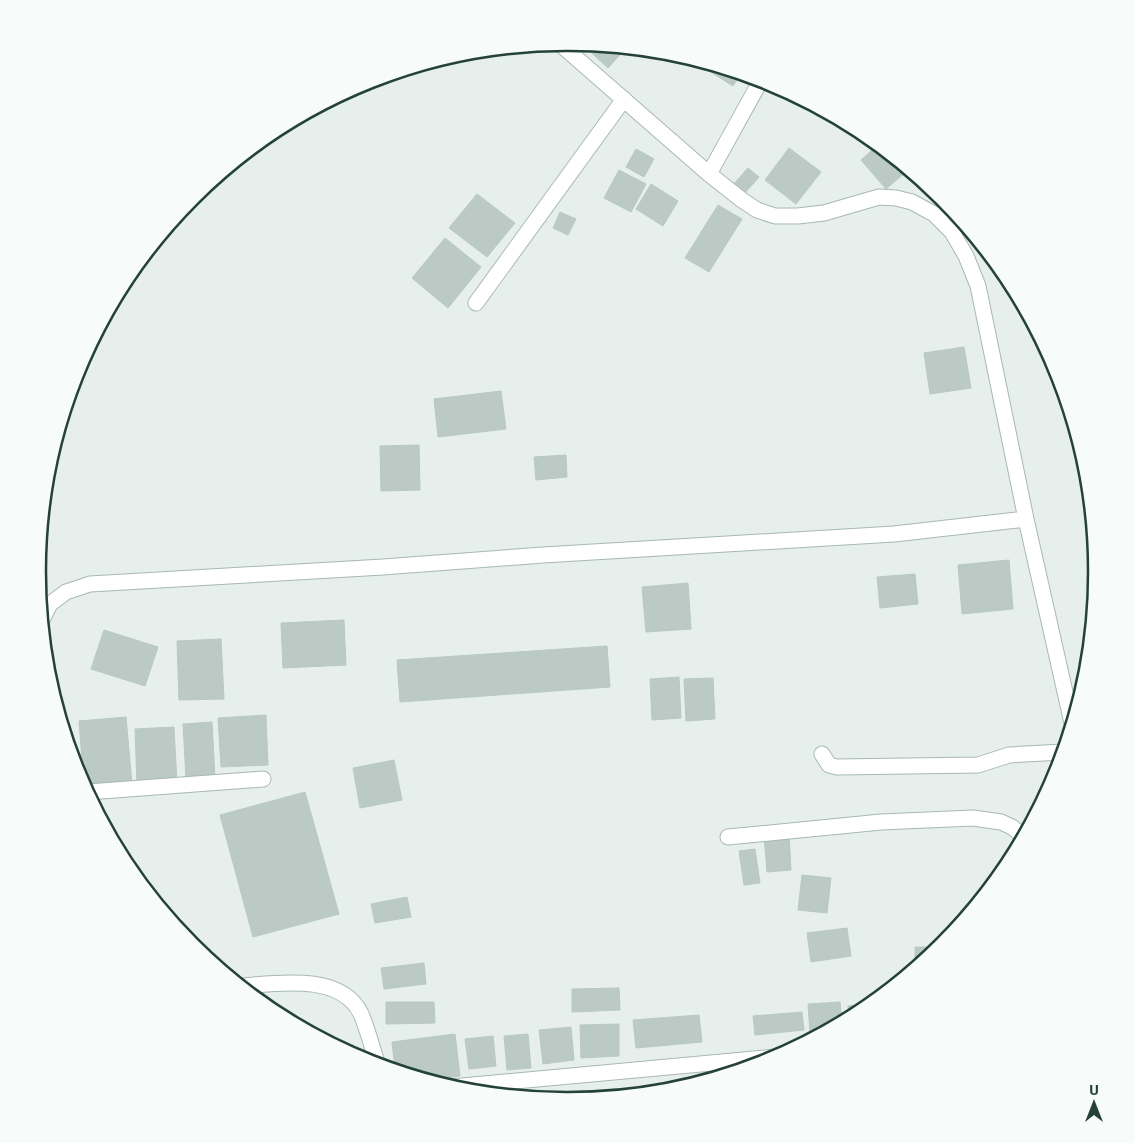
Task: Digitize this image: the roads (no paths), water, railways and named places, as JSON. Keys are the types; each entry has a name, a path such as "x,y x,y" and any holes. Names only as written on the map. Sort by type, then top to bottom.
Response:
{"street":[{"path":"568,51 709,174 757,210 775,216 798,216 824,213 879,197 896,198 912,202 934,214 952,232 966,256 978,286 1026,519 1069,709"},
{"path":"709,174 757,87"},
{"path":"476,303 624,99"},
{"path":"47,609 50,604 66,592 90,584 894,534 1026,519"},
{"path":"822,754 829,765 837,767 978,765 1009,755 1055,752"},
{"path":"95,791 263,779"},
{"path":"728,837 881,822 973,818 1001,822 1018,832"},
{"path":"250,985 276,983 314,984 335,990 350,998 360,1012 375,1056"},
{"path":"479,1084 749,1060"}]}
